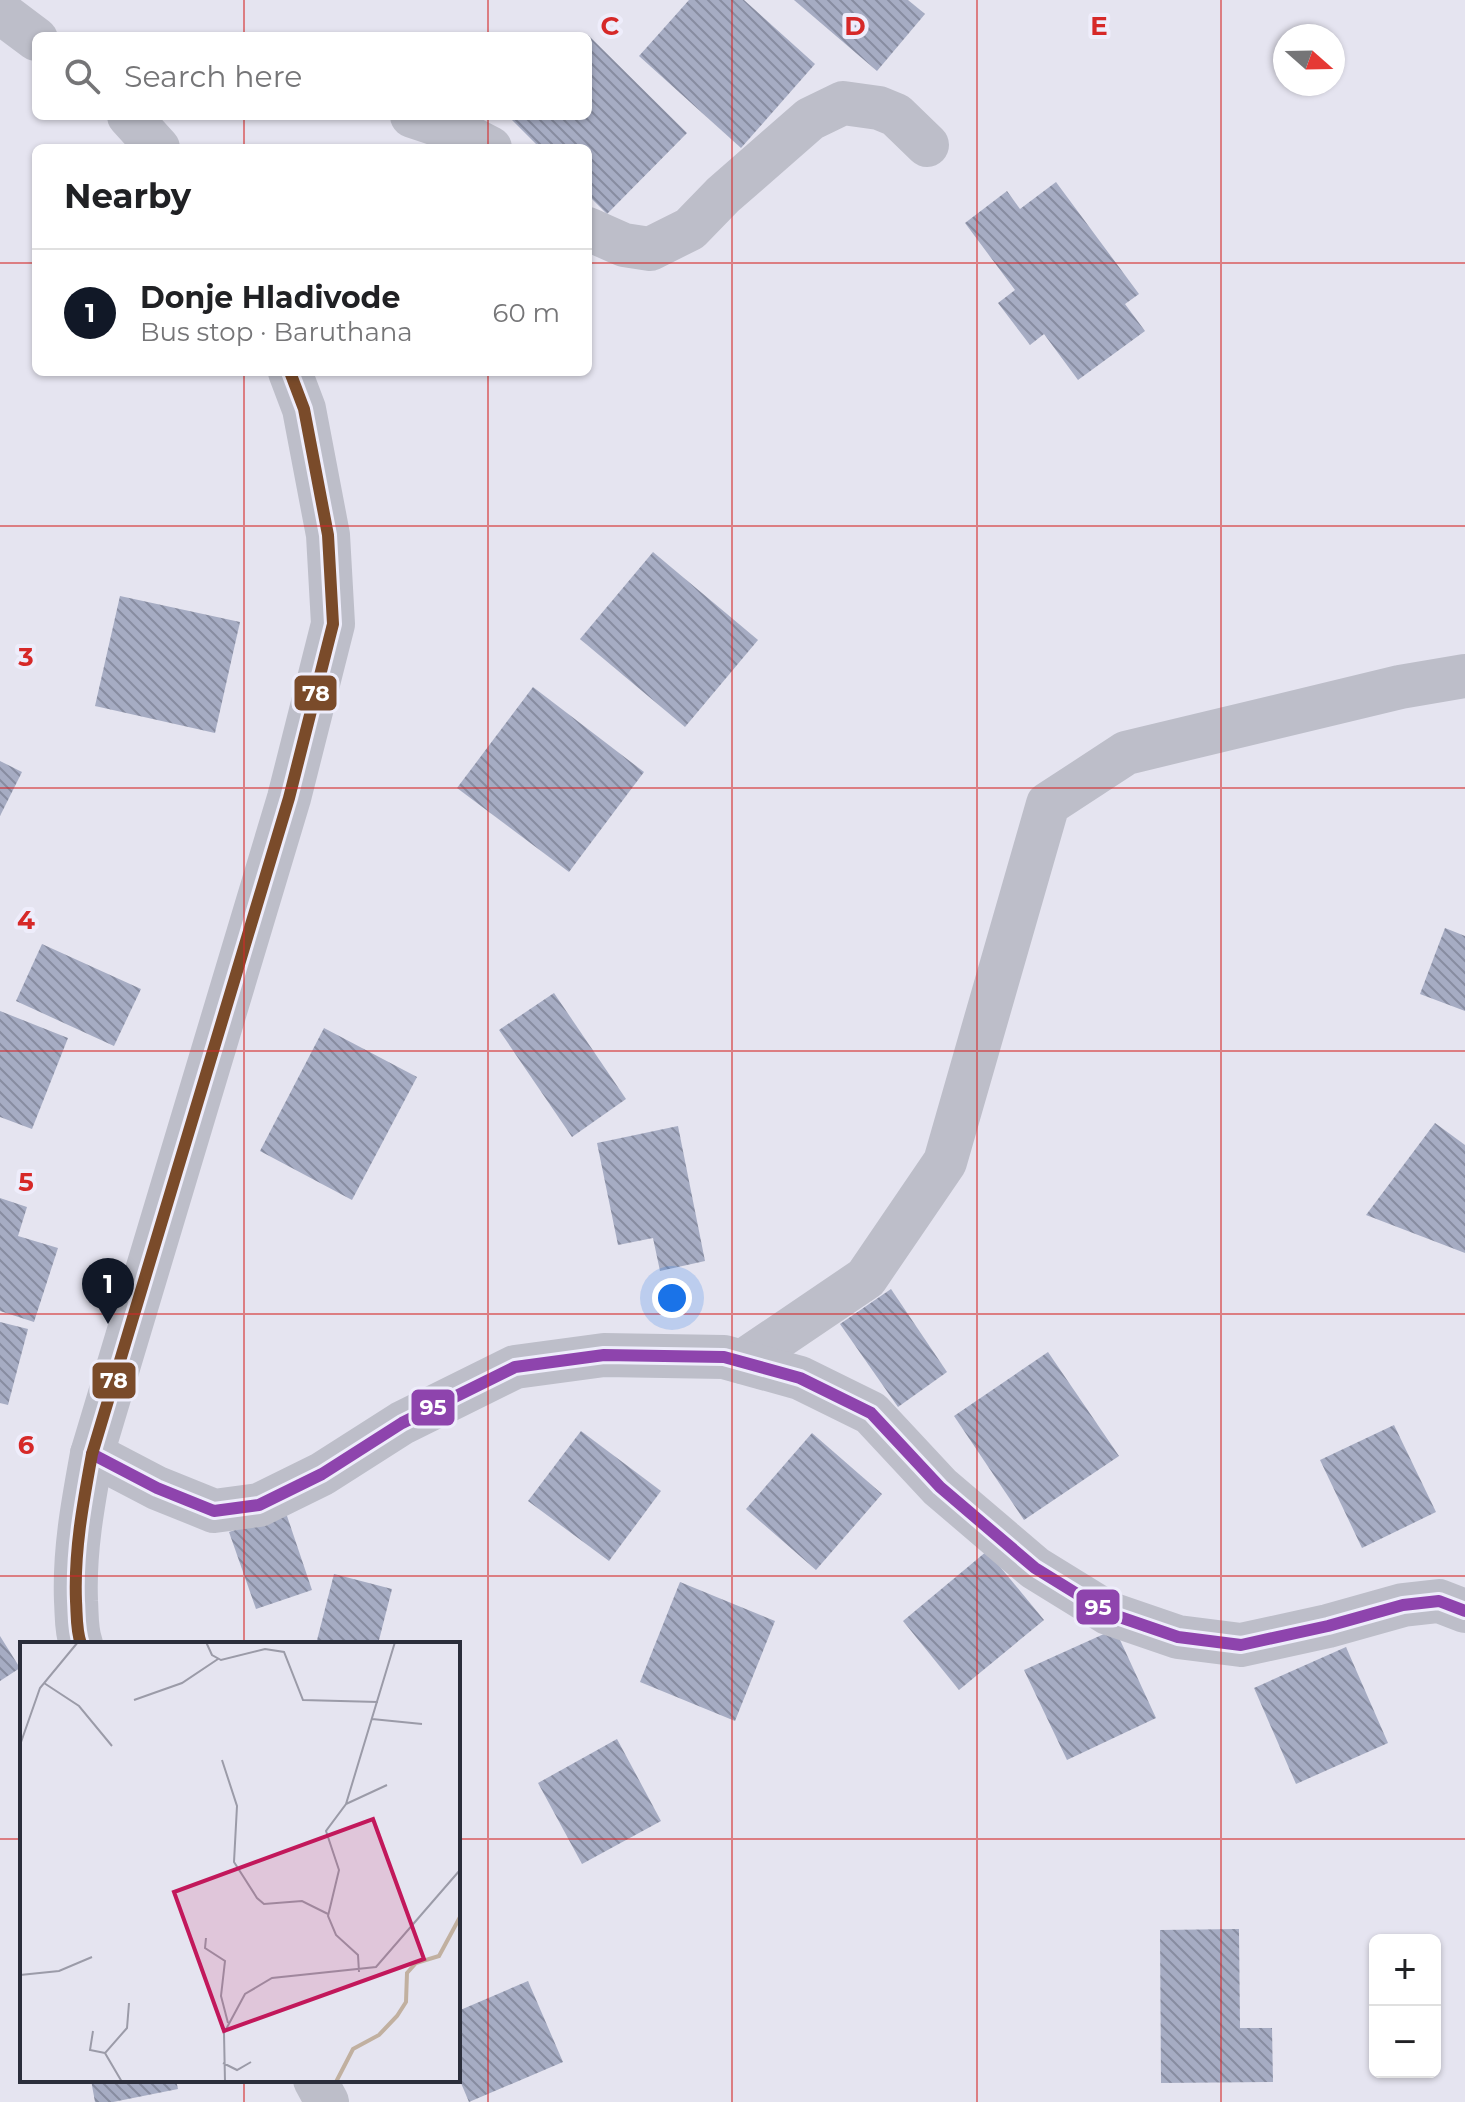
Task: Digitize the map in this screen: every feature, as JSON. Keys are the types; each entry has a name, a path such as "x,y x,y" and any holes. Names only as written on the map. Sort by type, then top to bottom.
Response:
{"street":[{"path":"0,12 32,36"},
{"path":"592,231 624,245 650,249 690,229 723,195 810,119 843,103 879,108 896,115 927,145"},
{"path":"133,120 154,144"},
{"path":"424,120 457,131 482,144"},
{"path":"80,1642 77,1633 75,1566 92,1454 289,798 333,624 328,535 304,409 292,376"},
{"path":"742,1362 866,1278 945,1162 1048,804 1126,753 1400,687 1465,676"},
{"path":"92,1454 157,1488 214,1511 259,1505 322,1474 402,1423 515,1367 604,1355 724,1357 800,1378 871,1413 940,1487 1035,1568 1108,1613 1122,1618 1178,1637 1241,1645 1328,1626 1403,1605 1439,1601 1465,1611"},
{"path":"316,2082 327,2102"}],"building":[{"path":"689,0 744,0 815,64 741,148 639,56"},
{"path":"794,0 908,0 925,14 877,71"},
{"path":"592,39 687,133 607,214 592,199 592,144 536,144 512,120 592,120"},
{"path":"1056,182 1139,294 1125,304 1145,331 1078,380 1044,334 1030,345 998,303 1015,290 965,223 1007,191 1020,209"},
{"path":"653,552 758,640 685,727 580,639"},
{"path":"120,596 240,622 215,733 95,706"},
{"path":"533,687 644,772 569,872 457,788"},
{"path":"0,761 22,772 0,816"},
{"path":"1445,928 1465,936 1465,1011 1420,994"},
{"path":"42,944 141,989 114,1046 16,1001"},
{"path":"554,993 626,1099 572,1137 499,1030"},
{"path":"0,1011 68,1038 32,1129 0,1117"},
{"path":"324,1028 417,1077 352,1200 260,1151"},
{"path":"1435,1123 1465,1145 1465,1253 1366,1215"},
{"path":"678,1126 705,1261 660,1271 653,1238 618,1245 597,1143"},
{"path":"0,1198 27,1207 18,1236 58,1248 34,1322 0,1311"},
{"path":"891,1289 947,1372 898,1407 840,1324"},
{"path":"0,1322 28,1329 8,1405 0,1403"},
{"path":"1048,1352 1119,1456 1024,1520 954,1416"},
{"path":"1394,1425 1436,1512 1362,1548 1320,1460"},
{"path":"581,1431 661,1491 609,1561 528,1501"},
{"path":"812,1433 882,1494 816,1570 746,1509"},
{"path":"286,1513 312,1590 256,1609 229,1532"},
{"path":"987,1551 1044,1620 959,1690 903,1621"},
{"path":"334,1574 392,1589 379,1642 317,1642"},
{"path":"680,1582 775,1621 735,1721 640,1682"},
{"path":"1115,1629 1156,1718 1067,1760 1024,1670"},
{"path":"0,1636 20,1668 0,1681"},
{"path":"1346,1647 1388,1743 1296,1784 1254,1688"},
{"path":"617,1739 661,1821 582,1864 538,1783"},
{"path":"1239,1929 1240,2028 1272,2028 1273,2082 1161,2083 1160,1930"},
{"path":"528,1981 563,2062 469,2102 460,2081 460,2010"},
{"path":"91,2082 176,2082 178,2089 113,2102 95,2102"}],"transit line":[{"name":"78","path":"80,1642 76,1564 92,1454 289,798 333,624 328,535 304,409 292,376"},
{"name":"95","path":"92,1454 157,1488 214,1511 259,1505 322,1474 402,1423 515,1367 604,1355 724,1357 800,1378 871,1413 940,1487 1035,1568 1108,1613 1178,1637 1241,1645 1328,1626 1403,1605 1439,1601 1465,1611"}],"place":[{"name":"Donje Hladivode","path":"108,1324"}]}
